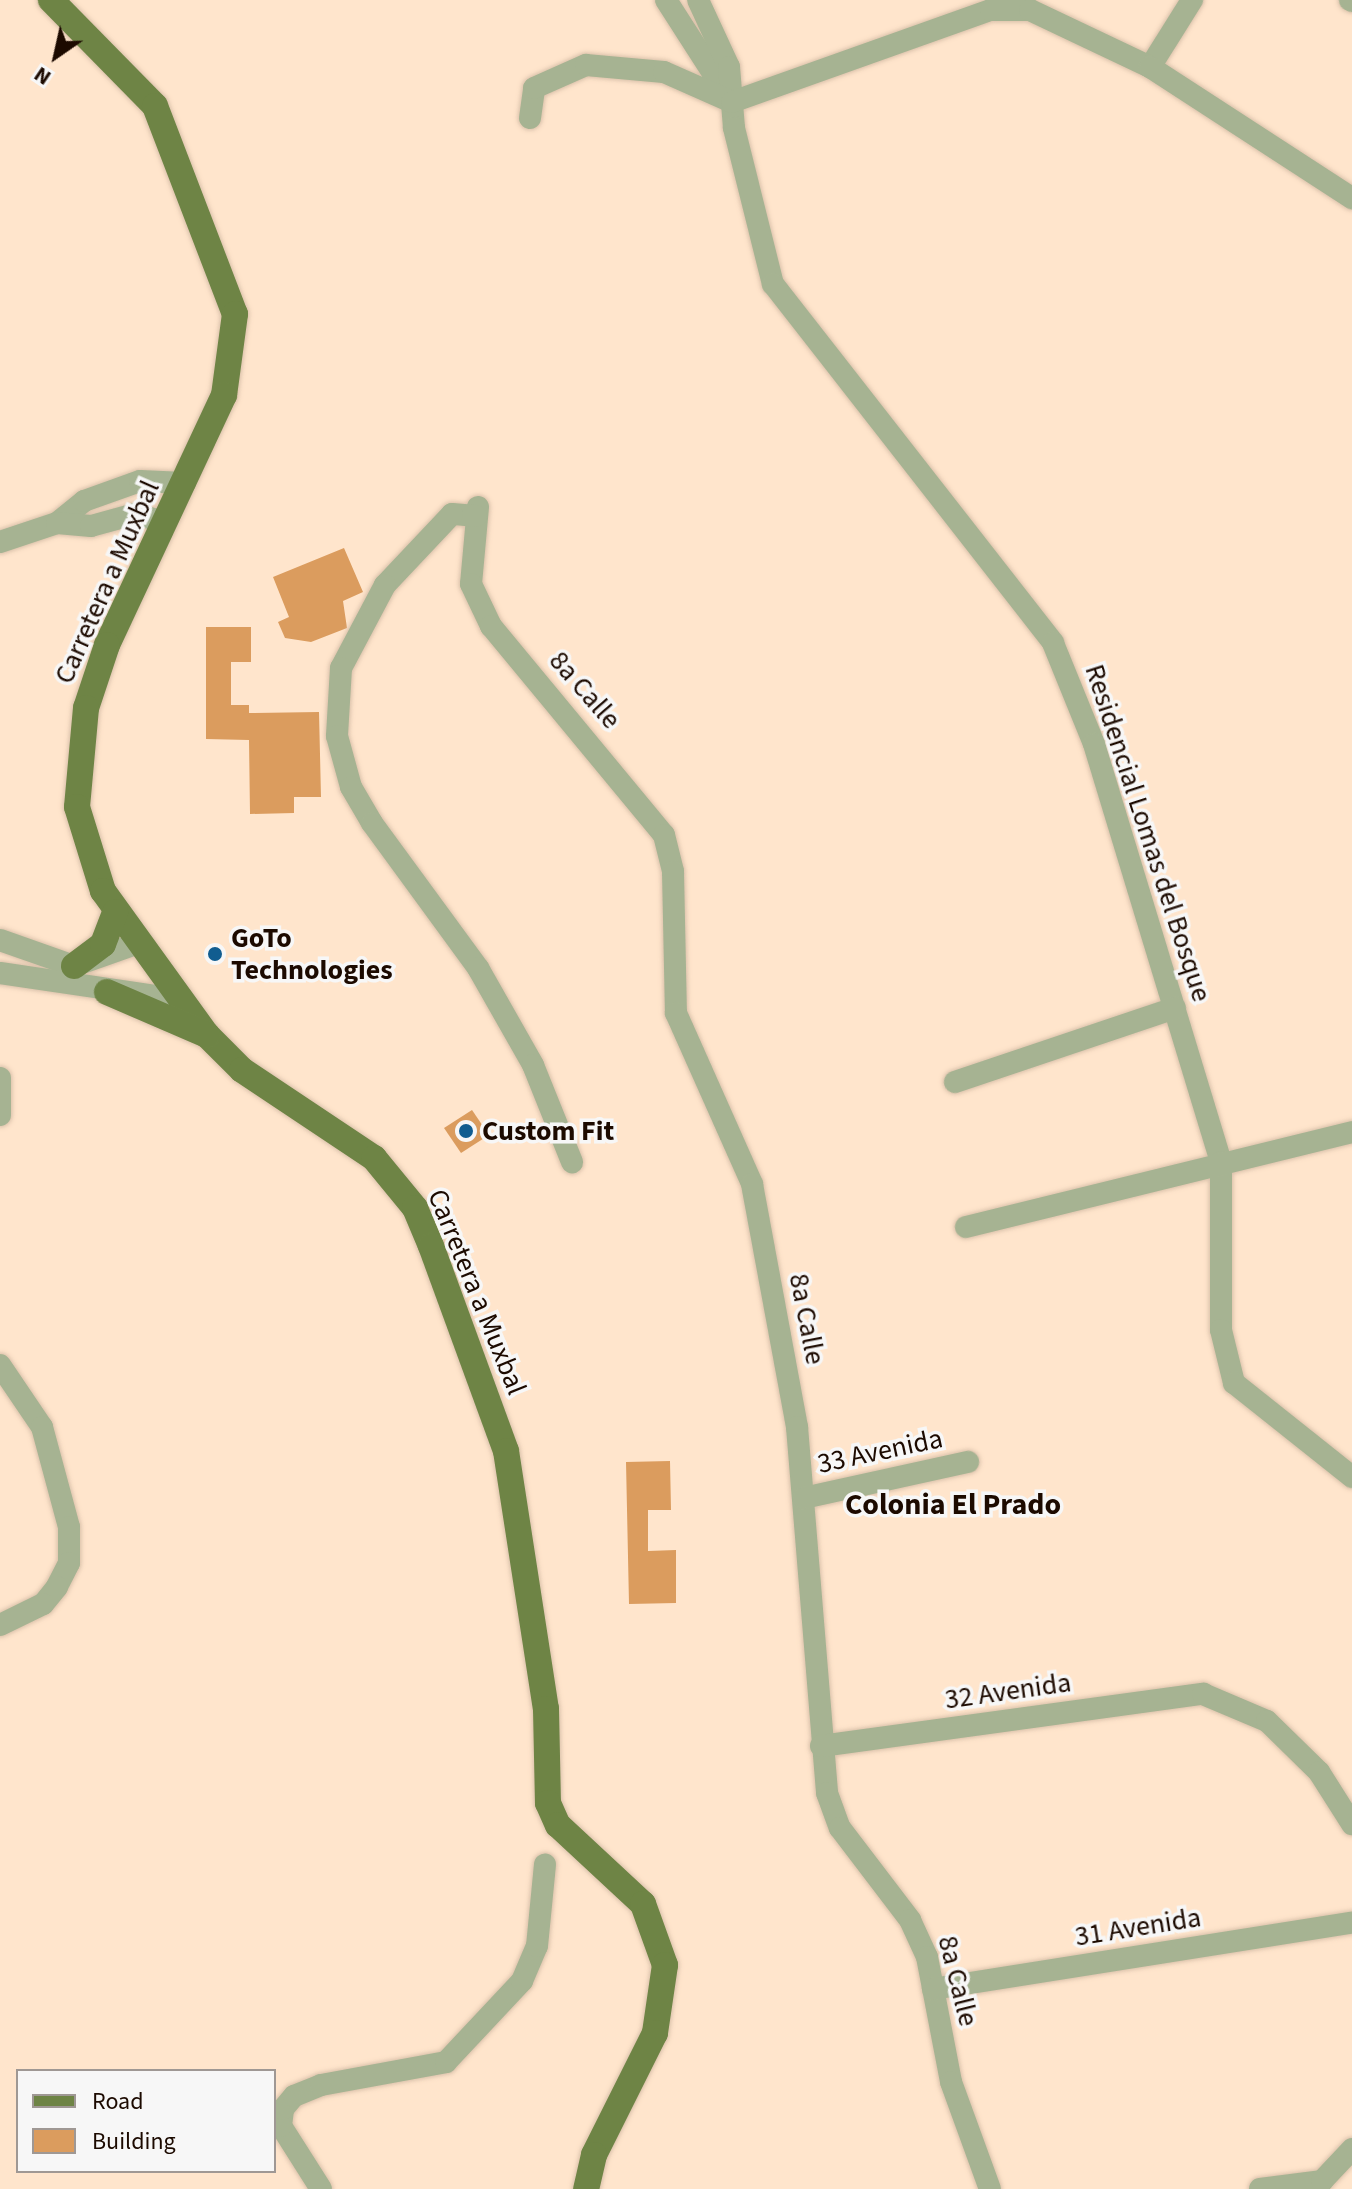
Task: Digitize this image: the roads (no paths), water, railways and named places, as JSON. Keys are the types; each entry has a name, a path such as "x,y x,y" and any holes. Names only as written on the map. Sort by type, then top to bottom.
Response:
{"main road":[{"name":"Carretera a Muxbal","path":"51,0 155,106 230,293 230,378 185,483 107,645 76,761 77,807 93,869 115,912 207,1035 242,1070 351,1140 398,1184 431,1246 506,1451 546,1709 548,1803 558,1825 643,1904 665,1965 655,2033 594,2155 586,2189"},
{"path":"74,966 107,939 115,912"},
{"path":"107,992 207,1035"}],"street":[{"path":"666,0 732,102"},
{"path":"698,0 729,67 732,102"},
{"path":"1150,67 1192,0"},
{"path":"530,118 534,88 586,65 664,72 732,102 1010,8 1049,15 1150,67 1352,198"},
{"name":"Residencial Lomas del Bosque","path":"732,102 773,284 1053,643 1094,744 1221,1162 1221,1330 1234,1383 1352,1477"},
{"path":"0,542 57,523 84,501 140,481 185,483"},
{"name":"8a Calle","path":"572,1162 533,1065 478,968 372,823 351,787 337,736 341,668 385,585 452,514 477,511 471,584 491,626 664,835 673,872 676,1013 752,1184 804,1498 821,1746 840,1828 910,1920 933,1989 951,2082 990,2189"},
{"path":"57,523 91,526 135,514 165,522"},
{"path":"0,940 74,966 139,943"},
{"path":"0,973 107,992 182,1000"},
{"path":"955,1082 1175,1008"},
{"path":"0,1078 0,1115"},
{"path":"966,1227 1352,1132"},
{"path":"0,1365 42,1427 69,1527 69,1563 57,1587 43,1604 0,1625"},
{"name":"33 Avenida","path":"804,1498 968,1462"},
{"name":"32 Avenida","path":"821,1746 1203,1694 1267,1721 1319,1772 1352,1824"},
{"path":"321,2189 281,2126 283,2109 294,2096 321,2085 446,2062 522,1981 537,1946 545,1864"},
{"name":"31 Avenida","path":"933,1989 1352,1923"},
{"path":"1260,2189 1322,2181 1352,2149"}],"place":[{"name":"GoTo Technologies","path":"215,954"},
{"name":"Custom Fit","path":"466,1131"}],"district":[{"name":"Colonia El Prado","path":"953,1505"}]}
